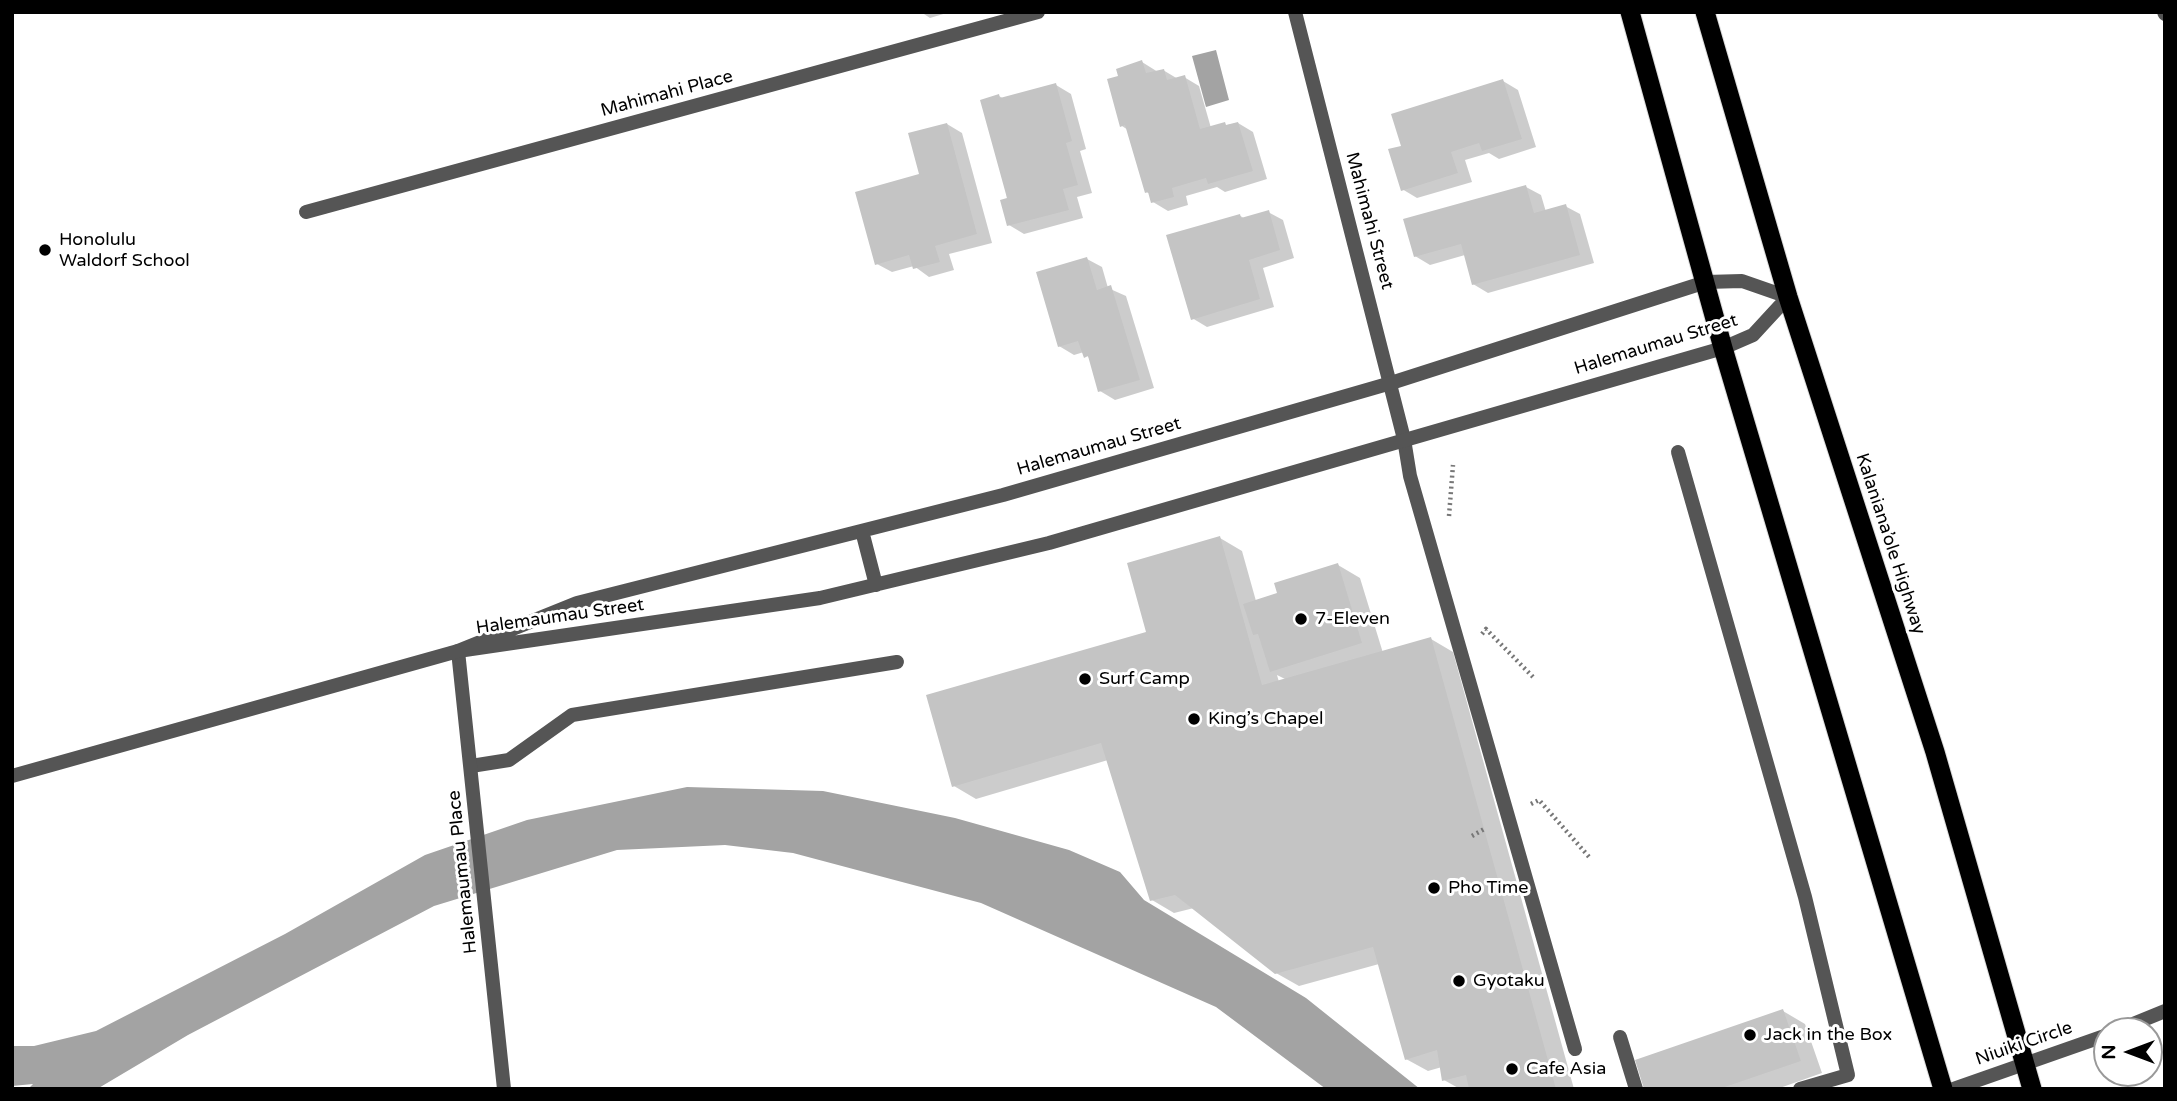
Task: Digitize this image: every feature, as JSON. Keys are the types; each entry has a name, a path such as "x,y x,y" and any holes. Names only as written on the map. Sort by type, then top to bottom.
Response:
{"highway":[{"path":"1630,12 1723,348 1943,1089"},
{"name":"Kalaniana’ole Highway","path":"1705,12 1788,297 1935,752 2032,1089"}],"street":[{"name":"Mahimahi Place","path":"306,212 1038,12"},
{"name":"Mahimahi Street","path":"1295,12 1391,383 1410,476 1575,1049"},
{"name":"Halemaumau Street","path":"12,776 458,651 577,603 1003,495 1391,383 1706,282 1742,281 1788,297 1754,335 1723,348 1049,543 820,598 458,651"},
{"path":"1678,452 1805,897 1823,982 1848,1075 1800,1089"},
{"path":"862,531 876,585"},
{"name":"Halemaumau Place","path":"458,651 504,1089"},
{"path":"471,766 509,760 572,715 897,662"},
{"path":"1620,1037 1636,1089"},
{"name":"Niuiki Circle","path":"1953,1089 2093,1040"}],"path":[{"path":"1472,836 1539,800 1590,859"}],"shaded area":[{"path":"1216,50 1229,100 1206,107 1192,56"},
{"path":"687,787 823,791 955,818 1069,850 1120,872 1144,900 1306,998 1420,1089 1326,1089 1216,1007 981,903 793,853 725,845 617,850 434,906 188,1035 97,1089 28,1089 33,1084 12,1086 12,1046 34,1046 96,1031 285,934 425,855 527,820"}],"building":[{"path":"1142,60 1146,73 1164,69 1167,80 1185,75 1200,129 1225,122 1226,125 1238,122 1253,171 1208,184 1206,178 1172,188 1174,197 1151,203 1148,192 1145,193 1125,125 1120,127 1107,79 1118,76 1116,69"},
{"path":"1503,79 1522,139 1482,151 1479,143 1451,152 1458,173 1401,191 1388,149 1401,146 1391,114"},
{"path":"1056,83 1072,141 1066,143 1078,185 1063,189 1069,210 1007,226 1000,200 1007,198 980,100 999,94 1000,98"},
{"path":"947,123 977,234 935,246 940,262 913,269 909,255 875,265 855,192 919,174 908,133"},
{"path":"1526,185 1534,213 1566,204 1580,255 1472,285 1461,244 1414,257 1403,219"},
{"path":"1269,210 1280,250 1249,260 1260,299 1191,320 1166,235 1240,214 1241,218"},
{"path":"1087,257 1097,290 1111,285 1140,380 1098,392 1088,356 1084,358 1078,341 1058,347 1036,272"},
{"name":"King’s Chapel","path":"1220,536 1262,685 1431,637 1556,1089 1469,1089 1466,1075 1442,1081 1437,1050 1405,1060 1373,947 1275,974 1175,895 1150,901 1101,743 952,787 926,695 1146,632 1127,563"},
{"name":"7-Eleven","path":"1338,563 1362,643 1270,672 1258,634 1253,635 1243,604 1277,593 1274,583"},
{"name":"Jack in the Box","path":"1783,1009 1801,1061 1719,1089 1644,1089 1635,1060"}],"place":[{"name":"Honolulu Waldorf School","path":"45,250"},
{"name":"7-Eleven","path":"1301,619"},
{"name":"Surf Camp","path":"1085,679"},
{"name":"King’s Chapel","path":"1194,719"},
{"name":"Pho Time","path":"1434,888"},
{"name":"Gyotaku","path":"1459,981"},
{"name":"Jack in the Box","path":"1750,1035"},
{"name":"Cafe Asia","path":"1512,1069"}]}
